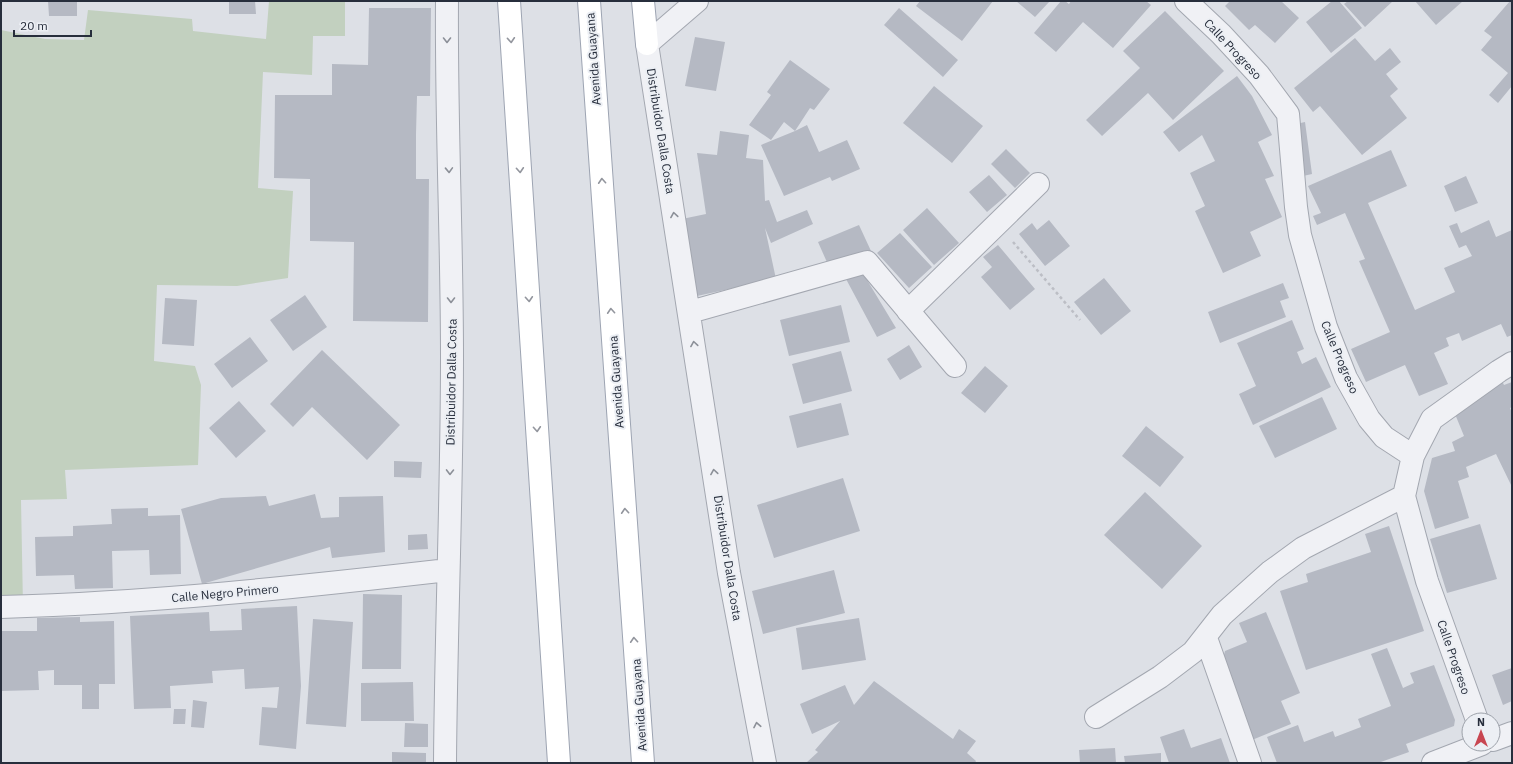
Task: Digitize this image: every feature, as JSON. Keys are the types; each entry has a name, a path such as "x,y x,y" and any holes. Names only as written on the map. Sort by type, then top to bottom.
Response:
{"main road":[{"path":"509,1 559,763"},
{"name":"Avenida Guayana","path":"589,1 643,763"},
{"path":"643,1 647,44"}],"street":[{"name":"Distribuidor Dalla Costa","path":"445,763 452,351 451,229 447,126 447,1"},
{"path":"647,44 697,1"},
{"name":"Calle Progreso","path":"1186,1 1221,34 1259,75 1288,114 1296,207 1300,235 1326,327 1346,378 1369,420 1384,436 1413,456 1404,496 1427,581 1474,712"},
{"name":"Distribuidor Dalla Costa","path":"647,44 690,312 729,573 765,763"},
{"path":"908,311 1038,184"},
{"path":"690,312 867,262 955,366"},
{"path":"1413,456 1432,419 1499,371 1512,364"},
{"path":"1096,717 1160,678 1193,652 1206,638 1222,615 1270,572 1303,548 1404,496"},
{"name":"Calle Negro Primero","path":"1,607 90,604 220,594 448,570"},
{"path":"1206,638 1250,763"},
{"path":"1501,737 1512,733"},
{"path":"1433,763 1461,752"}],"path":[{"path":"997,224 1080,320"}],"green space":[{"path":"269,1 345,1 345,36 313,36 312,75 263,72 258,188 293,191 288,278 237,286 157,285 154,361 195,366 201,385 198,465 65,470 67,499 21,500 23,606 1,607 1,30 45,39 84,40 88,10 192,19 193,31 266,39"}],"building":[{"path":"48,1 77,1 77,16 49,16"},
{"path":"229,1 255,1 256,14 229,14"},
{"path":"920,1 993,1 962,41 916,6"},
{"path":"1016,1 1050,1 1035,17"},
{"path":"1061,1 1065,1 1069,4 1071,1 1146,1 1151,5 1113,48 1083,22 1056,52 1034,33"},
{"path":"1230,1 1281,1 1299,18 1275,43 1255,25 1249,30 1225,6"},
{"path":"1332,1 1339,1 1362,28 1331,53 1306,22"},
{"path":"1348,1 1393,1 1365,27 1344,4"},
{"path":"1415,1 1463,1 1436,25"},
{"path":"1510,1 1512,1 1512,86 1498,103 1489,95 1508,73 1481,50 1492,37 1484,31"},
{"path":"369,8 431,8 430,96 417,96 416,134 416,179 429,179 428,322 353,321 354,242 310,241 310,179 274,178 275,95 332,95 332,64 368,65"},
{"path":"899,8 958,60 943,77 884,25"},
{"path":"1165,11 1224,71 1173,120 1148,93 1102,136 1086,120 1140,68 1123,51"},
{"path":"695,37 725,42 716,91 685,86"},
{"path":"1355,38 1375,61 1390,48 1401,62 1386,74 1398,89 1390,96 1407,118 1362,155 1320,106 1313,112 1294,88"},
{"path":"790,60 830,89 814,110 810,108 795,131 784,122 771,140 749,125 771,95 767,92"},
{"path":"1237,76 1252,96 1272,135 1258,142 1274,176 1265,179 1282,217 1250,232 1261,256 1223,273 1195,211 1205,206 1190,173 1215,161 1202,135 1179,152 1163,132"},
{"path":"934,86 983,126 952,163 903,123"},
{"path":"1305,122 1312,174 1303,176 1296,124"},
{"path":"807,125 819,152 847,140 860,169 832,181 830,177 784,196 761,145"},
{"path":"720,131 749,135 746,158 763,160 765,201 769,200 777,222 807,210 813,224 771,243 765,228 776,279 697,296 682,219 706,214 697,153 717,155"},
{"path":"1006,149 1030,173 1015,188 991,164"},
{"path":"1391,150 1407,186 1368,203 1415,310 1455,292 1444,268 1472,256 1466,245 1459,248 1449,226 1457,223 1461,233 1489,220 1496,237 1512,230 1512,335 1507,337 1501,324 1462,341 1459,333 1446,338 1449,346 1434,353 1448,384 1419,396 1405,365 1366,382 1351,349 1390,332 1359,261 1365,259 1345,213 1317,225 1313,216 1321,213 1308,186"},
{"path":"989,175 1007,195 987,212 969,192"},
{"path":"1466,176 1478,203 1455,212 1444,186"},
{"path":"927,208 959,243 934,265 903,230"},
{"path":"1049,220 1070,246 1045,266 1019,234 1032,223 1037,230"},
{"path":"859,225 871,251 830,269 818,242"},
{"path":"900,233 932,267 909,288 877,253"},
{"path":"998,245 1035,289 1010,310 981,277 992,267 983,257"},
{"path":"861,270 896,328 877,337 846,279"},
{"path":"1104,278 1131,311 1101,335 1074,302"},
{"path":"1283,283 1289,298 1280,301 1286,317 1220,343 1208,312"},
{"path":"305,295 327,327 293,351 270,320"},
{"path":"165,298 197,300 194,346 162,344"},
{"path":"841,305 850,342 789,356 780,320"},
{"path":"1292,320 1304,349 1297,352 1302,364 1316,357 1331,387 1253,425 1239,394 1256,386 1237,343"},
{"path":"250,337 268,361 232,388 214,364"},
{"path":"909,345 922,367 900,380 887,359"},
{"path":"322,350 400,425 367,460 312,407 293,427 270,404"},
{"path":"841,351 852,391 803,404 792,364"},
{"path":"985,366 1008,386 985,413 961,393"},
{"path":"1502,381 1504,385 1512,382 1512,407 1510,408 1512,413 1512,487 1496,454 1466,467 1469,477 1458,481 1469,518 1435,529 1424,491 1432,458 1455,451 1452,442 1464,436 1455,414 1467,408 1463,399"},
{"path":"1322,397 1337,429 1275,458 1259,426"},
{"path":"239,401 266,431 236,458 209,428"},
{"path":"841,403 849,435 797,448 789,416"},
{"path":"1146,426 1184,457 1160,487 1122,456"},
{"path":"394,461 422,462 421,478 394,477"},
{"path":"843,478 860,531 774,558 757,505"},
{"path":"1145,492 1202,546 1162,589 1104,535"},
{"path":"315,494 321,518 339,517 339,497 383,496 385,552 332,558 330,547 202,584 181,509 221,498 266,496 269,506"},
{"path":"148,508 148,516 180,515 181,574 150,575 149,550 112,551 113,588 75,589 74,575 36,576 35,537 73,536 73,526 112,524 111,509"},
{"path":"1480,524 1497,579 1447,593 1430,539"},
{"path":"1389,526 1424,631 1306,670 1280,591 1308,582 1306,574 1371,552 1365,534"},
{"path":"427,534 428,549 408,550 408,535"},
{"path":"834,570 845,613 763,634 752,591"},
{"path":"363,594 402,595 401,669 362,669"},
{"path":"297,606 301,686 296,749 259,745 262,707 277,708 279,687 245,689 244,669 212,671 213,683 170,686 171,708 134,709 130,616 209,612 210,631 242,630 241,609"},
{"path":"1266,612 1300,693 1281,701 1291,724 1252,740 1221,666 1225,651 1247,642 1239,623"},
{"path":"80,617 80,622 114,621 115,684 99,684 99,709 82,709 82,685 54,685 54,670 38,671 39,690 1,691 1,631 37,631 37,618"},
{"path":"859,618 866,660 802,670 796,628"},
{"path":"313,619 353,622 346,727 306,724"},
{"path":"1387,648 1403,688 1414,683 1410,673 1434,665 1455,720 1454,726 1406,744 1409,752 1378,763 1277,763 1267,737 1298,725 1304,742 1333,731 1335,737 1361,727 1358,719 1391,706 1371,654"},
{"path":"1512,668 1512,701 1503,705 1492,675"},
{"path":"874,681 953,739 959,729 976,741 967,753 976,761 975,763 806,763 818,752 815,750 840,721 812,734 800,704 845,685 854,705"},
{"path":"413,682 414,721 361,721 361,683"},
{"path":"193,700 207,702 204,728 191,727"},
{"path":"174,709 186,709 185,724 173,724"},
{"path":"405,723 428,724 428,747 404,747"},
{"path":"1184,729 1191,748 1221,738 1230,763 1169,763 1160,737"},
{"path":"1115,748 1116,763 1080,763 1079,750"},
{"path":"392,752 426,753 426,763 392,763"},
{"path":"1161,753 1161,763 1125,763 1124,756"}]}
